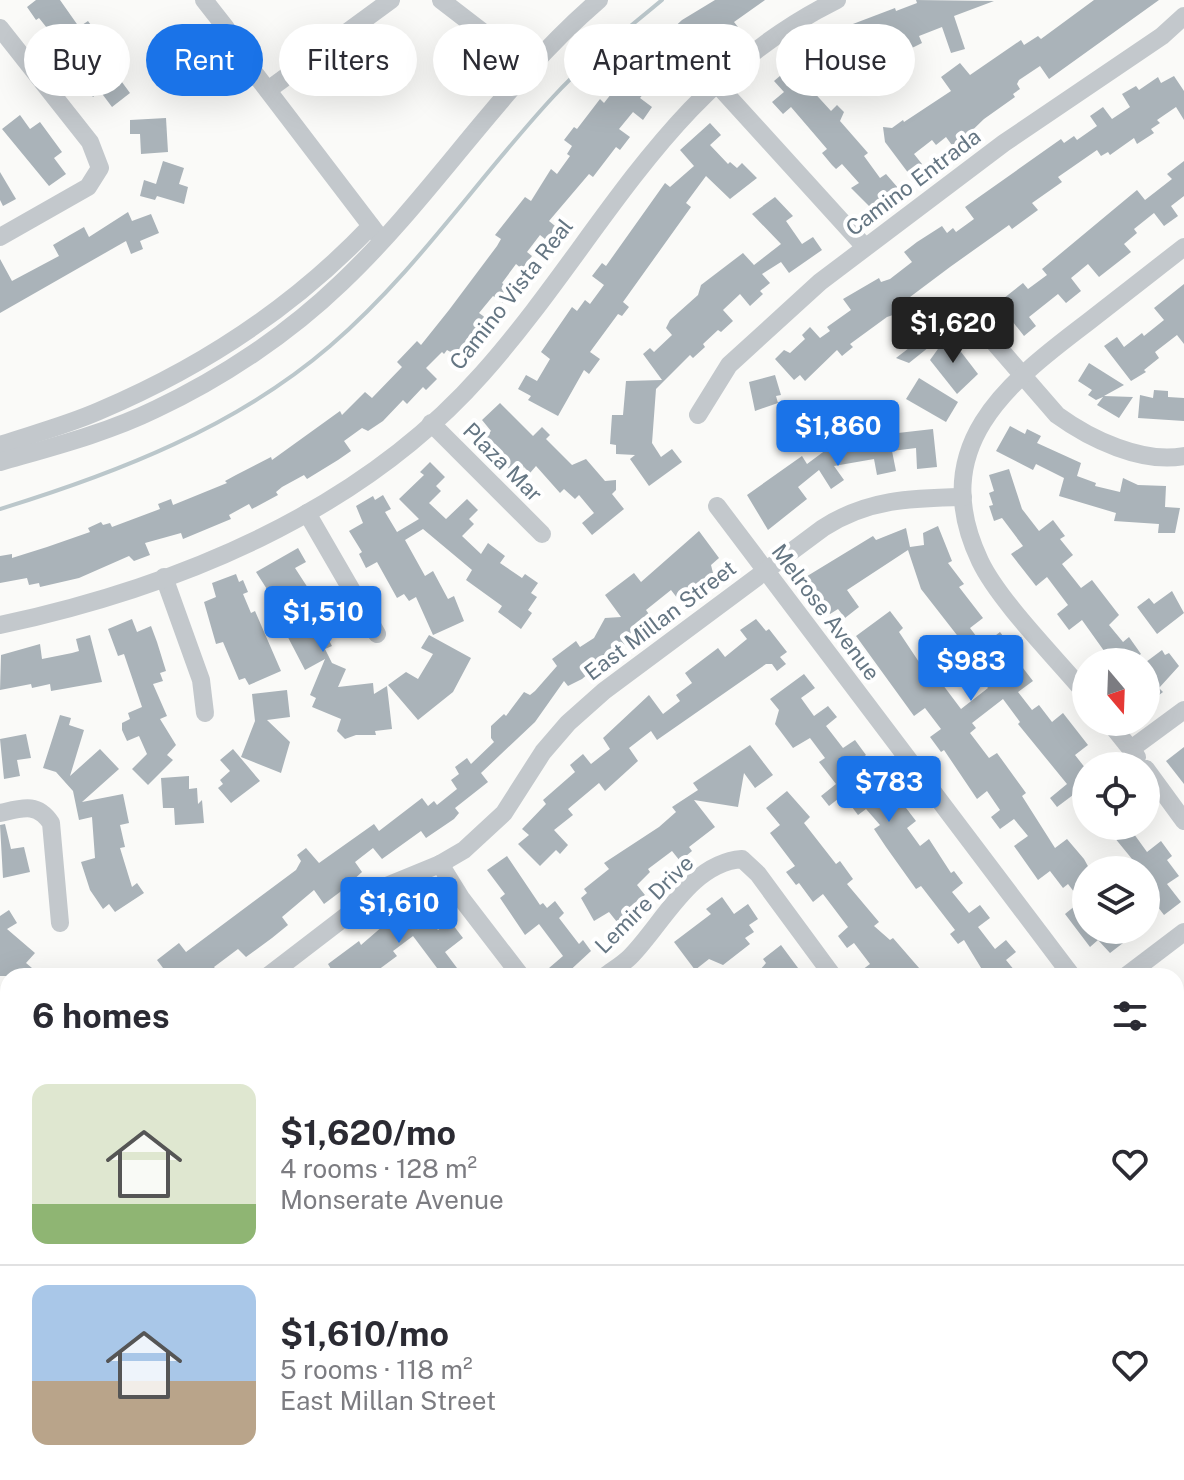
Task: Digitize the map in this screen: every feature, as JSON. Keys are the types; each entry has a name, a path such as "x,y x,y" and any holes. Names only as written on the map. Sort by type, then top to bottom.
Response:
{"street":[{"path":"204,0 226,28 230,41 377,233"},
{"path":"268,90 391,0"},
{"path":"441,0 472,24"},
{"path":"548,48 599,0"},
{"name":"Camino Vista Real","path":"760,47 785,27 837,0"},
{"name":"Camino Entrada","path":"698,415 729,365 792,306 865,247 1065,100 1162,36 1184,16"},
{"path":"0,28 90,142 100,168 96,180 0,237"},
{"path":"0,462 154,410 225,372 286,330 341,284 377,233 502,96"},
{"name":"Camino Vista Real","path":"0,625 100,600 254,541 307,513 365,476 431,423 481,374 654,149 702,96"},
{"path":"728,96 865,247"},
{"path":"0,445 96,412 159,384 245,336 377,233"},
{"path":"1072,677 993,582 980,560 963,497 963,478 976,432 1021,373 1184,247"},
{"path":"973,318 1057,415 1091,437 1147,455 1184,456"},
{"name":"Plaza Mar","path":"431,423 542,534"},
{"name":"East Millan Street","path":"295,968 384,887 440,864 464,850 504,813 543,752 568,723 764,570 855,509 896,499 963,497"},
{"name":"Melrose Avenue","path":"717,506 1066,968"},
{"path":"307,513 377,634"},
{"path":"164,577 201,680 205,713"},
{"path":"1131,749 1184,710"},
{"path":"1120,736 1133,752"},
{"path":"1160,788 1184,821"},
{"path":"0,813 31,807 43,811 51,823 60,923"},
{"name":"Lemire Drive","path":"616,968 630,957 672,904 717,865 731,860 747,861 827,968"},
{"path":"440,864 461,898 515,968"},
{"path":"1137,968 1184,932"}],"building":[{"path":"36,0 60,0 77,24 44,24 39,18 36,20 27,7"},
{"path":"715,0 765,0 734,22 736,24 678,24"},
{"path":"916,0 994,1 954,16 965,49 951,53 942,27 919,36 922,43 915,46 915,24 853,24 917,3"},
{"path":"1094,0 1159,0 1049,79 1040,66 1019,80 1017,84 1020,89 1013,94 1015,97 984,119 954,148 946,137 936,145 932,140 914,154 922,164 909,174 885,142 883,127 892,128 904,122 951,91 941,77 960,63 970,75 1021,40 1024,45 1038,36 1041,39"},
{"path":"1174,76 1184,91 1184,120 1176,107 1157,120 1160,123 1151,129 1154,133 1137,144 1134,138 1110,155 1108,152 1101,156 1097,150 1058,177 1062,182 1032,203 1038,210 1012,229 1009,225 950,267 910,297 916,305 899,318 896,314 887,317 850,344 853,347 842,356 837,350 805,381 800,375 794,380 775,359 784,350 790,353 805,339 802,335 810,327 820,338 830,331 827,327 851,310 843,299 879,278 881,282 890,279 912,262 904,252 917,242 942,226 947,233 953,228 956,232 974,219 965,207 1061,139 1064,143 1074,136 1077,140 1097,126 1090,116 1103,107 1112,119 1130,107 1122,94 1136,86 1139,90 1158,77 1161,83"},
{"path":"104,96 126,96 112,107"},
{"path":"609,96 642,96 640,98 652,107 643,120 633,112 619,129 630,137 620,150 616,147 593,177 589,174 549,221 560,230 550,243 540,235 527,252 532,256 522,269 516,264 502,283 512,290 503,303 493,296 479,313 490,321 479,334 477,332 458,356 447,350 426,368 437,379 426,390 423,387 407,404 403,400 383,421 368,431 362,428 344,441 351,451 307,479 304,475 282,487 276,492 278,495 252,509 249,504 229,515 231,519 183,539 181,533 145,543 150,555 134,561 129,556 79,578 40,587 39,583 29,585 27,578 0,583 0,556 12,554 12,558 47,547 90,532 88,528 101,522 103,525 110,523 112,527 160,509 158,504 171,499 173,505 227,483 225,481 271,457 272,460 340,411 342,415 365,392 372,398 402,367 397,362 417,341 421,345 449,310 497,246 501,239 495,235 525,197 531,201 551,169 557,174 570,156 567,154 572,146 564,140 574,127 577,129 600,99 604,103"},
{"path":"779,96 817,96 831,111 837,105 844,112 840,121 868,153 864,156 880,178 886,174 899,189 872,209 851,188 859,183 842,164 836,169 832,165 822,153 827,149 791,107 783,114 772,102"},
{"path":"20,115 30,129 40,122 62,152 54,158 66,174 49,186 2,129"},
{"path":"166,118 168,152 141,154 140,134 130,134 130,120"},
{"path":"710,123 721,135 710,145 728,164 730,162 737,168 742,163 757,178 730,199 706,176 686,203 691,207 623,302 629,307 622,316 618,314 590,352 600,359 589,374 584,370 558,416 528,400 531,396 518,389 526,375 537,381 550,359 541,352 572,307 577,311 585,300 590,304 604,285 592,276 602,263 606,266 665,183 670,187 694,166 680,150"},
{"path":"163,161 184,168 179,184 188,187 184,204 157,196 155,200 140,196 144,180 156,184"},
{"path":"1184,161 1184,196 1171,206 1178,216 1164,226 1154,213 1134,229 1137,233 1124,244 1131,252 1099,277 1088,264 1071,278 1081,291 1066,303 1058,294 1029,317 1036,326 1024,336 1009,317 1005,320 994,306 1023,283 1028,289 1047,275 1042,269 1137,190 1145,200 1172,179 1167,174"},
{"path":"0,172 16,199 3,206 0,200"},
{"path":"775,197 793,216 786,221 802,244 813,237 822,250 789,273 781,262 762,274 770,283 760,291 763,294 750,306 740,294 723,310 733,321 721,332 718,330 703,344 705,347 693,358 690,355 656,389 652,443 661,457 672,449 682,462 649,486 630,459 635,455 616,454 616,445 610,444 612,415 623,415 626,381 662,380 643,354 650,348 654,352 672,335 666,328 670,320 698,295 701,285 743,253 754,265 781,244 752,214"},
{"path":"128,212 132,221 151,214 159,233 140,241 143,249 131,254 126,241 0,313 0,259 12,281 59,256 53,245 84,227 89,237"},
{"path":"1184,284 1184,344 1177,335 1155,352 1159,358 1144,370 1146,372 1131,381 1104,346 1117,337 1124,347 1142,333 1144,336 1164,320 1154,308"},
{"path":"948,335 978,374 957,394 930,360"},
{"path":"922,338 929,347 909,363 896,358"},
{"path":"1089,363 1124,385 1104,396 1133,397 1119,418 1097,405 1103,397 1096,400 1088,395 1092,390 1078,381"},
{"path":"775,375 781,395 776,396 778,403 755,411 749,382"},
{"path":"919,378 958,402 946,422 906,399"},
{"path":"1154,390 1168,391 1168,397 1184,398 1184,421 1138,418 1140,395 1153,398"},
{"path":"500,403 533,436 542,427 550,435 546,439 572,465 586,459 605,481 616,480 616,490 612,494 624,509 592,535 582,523 594,513 579,495 575,499 564,489 560,493 536,466 530,473 524,467 516,476 481,441 491,431 482,420"},
{"path":"1010,426 1025,434 1027,429 1041,436 1037,443 1081,463 1077,476 1096,483 1095,486 1120,492 1123,478 1138,485 1166,486 1165,507 1180,508 1175,533 1158,533 1159,524 1114,521 1116,513 1059,496 1064,478 1036,464 1033,470 996,451"},
{"path":"933,429 937,467 917,469 916,448 892,451 896,471 877,475 874,459 834,466 844,480 831,489 819,470 798,487 807,499 768,530 747,495 802,456 807,464 842,438 888,430 889,434"},
{"path":"430,462 445,477 436,486 441,491 429,503 446,519 467,499 478,510 469,519 474,524 462,536 481,554 488,543 505,556 500,563 522,578 525,574 538,583 531,593 537,597 528,610 532,613 521,629 498,612 502,606 466,580 472,570 423,529 405,540 425,576 433,571 448,599 454,596 464,621 433,635 416,597 409,601 404,594 397,598 377,562 366,568 359,554 362,552 349,531 363,523 356,506 373,496 375,500 383,495 391,509 385,512 397,532 419,519 399,499 424,475 420,472"},
{"path":"1009,469 1022,509 1039,531 1053,520 1065,536 1060,539 1073,555 1062,564 1081,588 1092,580 1119,615 1109,625 1123,642 1129,637 1137,648 1102,648 1082,620 1069,630 1057,614 1068,605 1047,577 1036,586 1011,554 1023,546 1002,518 994,521 989,506 993,505 989,493 994,491 989,475"},
{"path":"938,526 952,561 948,563 964,584 959,587 983,618 970,628 983,645 1000,632 1012,648 1009,650 1033,681 1018,692 1032,710 1039,705 1052,722 1063,713 1072,725 1072,736 1081,736 1088,745 1079,752 1072,752 1072,796 1057,807 1050,798 1067,784 1018,724 1020,722 1003,699 972,723 976,728 970,733 989,758 997,753 1026,793 1022,796 1055,848 1067,839 1081,856 1072,856 1072,889 1068,884 1063,888 1050,871 1038,880 1014,846 1028,836 1014,819 1000,829 991,817 1000,810 987,791 977,799 944,750 941,752 930,737 941,729 925,708 914,716 856,636 890,611 903,628 899,632 935,686 940,681 961,709 988,688 957,641 960,639 921,589 908,550 847,590 859,607 845,618 838,609 830,614 804,578 873,536 876,540 906,528 910,547 924,545 923,533"},
{"path":"699,531 719,558 711,565 714,577 681,603 671,590 646,610 657,626 618,648 582,679 568,686 564,681 535,722 481,773 488,782 455,808 459,813 454,819 426,838 421,831 382,859 373,848 355,862 362,872 340,892 324,904 314,890 282,917 288,925 246,957 238,949 215,968 163,968 157,960 179,943 186,952 296,870 301,861 297,855 306,848 319,863 374,824 379,831 422,798 428,806 434,801 437,805 457,789 451,780 459,774 455,767 467,758 471,764 494,742 491,726 504,714 506,716 524,692 530,695 535,691 557,666 552,659 576,641 580,647 594,638 605,618 621,617 605,595 634,573 641,582"},
{"path":"298,548 306,562 295,568 319,605 312,609 332,646 325,649 332,663 346,669 338,687 373,683 374,694 387,686 392,729 375,731 376,735 356,735 345,739 337,731 341,719 312,707 316,698 310,695 325,659 305,670 280,622 286,619 256,572"},
{"path":"236,574 239,582 243,580 248,592 243,594 251,613 255,611 281,671 249,685 245,678 239,680 223,642 216,644 204,602 216,597 212,583"},
{"path":"1172,591 1184,613 1157,634 1137,607 1149,598 1154,604"},
{"path":"132,619 137,632 151,626 157,642 166,671 160,673 163,681 153,684 167,716 160,719 176,745 167,755 173,760 148,785 132,769 147,754 139,736 127,741 122,730 122,723 130,719 128,713 142,707 124,654 118,656 108,629"},
{"path":"756,619 766,631 769,629 787,652 780,657 786,664 777,671 772,664 766,664 657,740 651,731 629,748 638,761 605,791 599,783 568,809 573,815 554,830 568,845 560,854 556,850 540,866 518,844 529,835 522,829 546,804 543,800 575,772 570,765 583,754 591,764 610,749 603,738 649,695 663,714 680,701 676,695 692,683 685,673 718,648 725,657 747,639 740,630"},
{"path":"90,635 102,682 51,691 50,684 0,690 1,655 40,644 42,659 72,653 79,651 76,639"},
{"path":"429,635 471,658 453,692 418,720 388,685 406,672 418,679 433,654 421,648"},
{"path":"1160,652 1165,655 1169,653 1179,666 1160,687"},
{"path":"804,674 815,688 801,698 814,716 828,706 837,717 826,726 843,748 855,740 866,755 852,766 865,785 871,781 881,794 890,787 916,821 907,828 920,846 929,839 951,873 954,871 963,883 952,892 969,913 980,905 990,918 978,927 995,949 1006,940 1016,952 1006,960 1012,968 981,968 964,940 958,944 950,934 955,930 921,886 916,889 874,829 880,825 866,809 858,815 843,795 829,806 821,796 836,784 819,762 825,758 810,738 793,748 775,724 779,710 770,699"},
{"path":"287,690 290,717 267,720 290,742 281,773 241,757 255,721 252,694"},
{"path":"60,715 71,718 69,725 84,730 70,776 100,749 119,769 82,802 123,794 129,823 120,825 125,847 120,848 132,887 137,883 144,893 115,912 109,904 103,909 90,890 81,862 95,858 92,817 79,820 73,791 56,772 43,768"},
{"path":"26,734 31,758 17,760 20,776 4,779 0,739"},
{"path":"750,745 773,775 755,788 744,773 738,807 694,800 715,827 689,847 692,851 680,861 672,851 648,869 650,872 637,885 645,895 627,909 629,913 617,922 609,912 594,921 581,898 587,893 584,889 609,869 604,863 659,827 676,812 672,807 698,790 693,783"},
{"path":"1184,747 1184,784 1166,761"},
{"path":"233,749 260,781 231,803 218,788 223,784 220,780 230,771 220,760"},
{"path":"189,776 189,789 197,788 198,804 202,800 204,823 175,825 174,808 163,808 161,778"},
{"path":"787,791 810,817 804,823 836,864 840,861 853,879 847,884 879,922 874,926 890,940 893,938 919,968 865,968 870,964 854,943 847,948 838,936 848,927 823,894 813,902 786,872 795,866 770,833 780,825 766,808"},
{"path":"5,824 11,849 24,847 30,872 3,878 0,825"},
{"path":"1116,840 1138,840 1147,852 1161,841 1172,856 1167,860 1179,876 1167,884 1181,902 1164,915 1160,910 1160,856 1130,856"},
{"path":"507,856 540,905 543,903 547,908 555,901 564,913 559,918 579,944 583,940 591,951 573,968 549,968 563,956 539,924 525,935 500,898 505,894 487,870"},
{"path":"722,897 734,914 748,904 758,919 749,925 754,932 745,938 750,944 723,965 709,959 694,968 674,942 711,914 706,909"},
{"path":"413,900 438,930 450,921 463,938 445,952 457,968 437,968 413,936 393,951 397,956 381,968 330,968 328,964 359,941 361,945"},
{"path":"1072,908 1072,923 1065,914"},
{"path":"9,910 17,923 7,929 35,953 26,963 32,968 0,968 0,916"},
{"path":"1102,944 1122,944 1110,953"},
{"path":"781,945 798,968 762,968 766,963 763,959"}],"waterway":[{"path":"0,509 88,480 174,444 215,424 294,375 330,346 390,287 566,84 662,0"}]}
